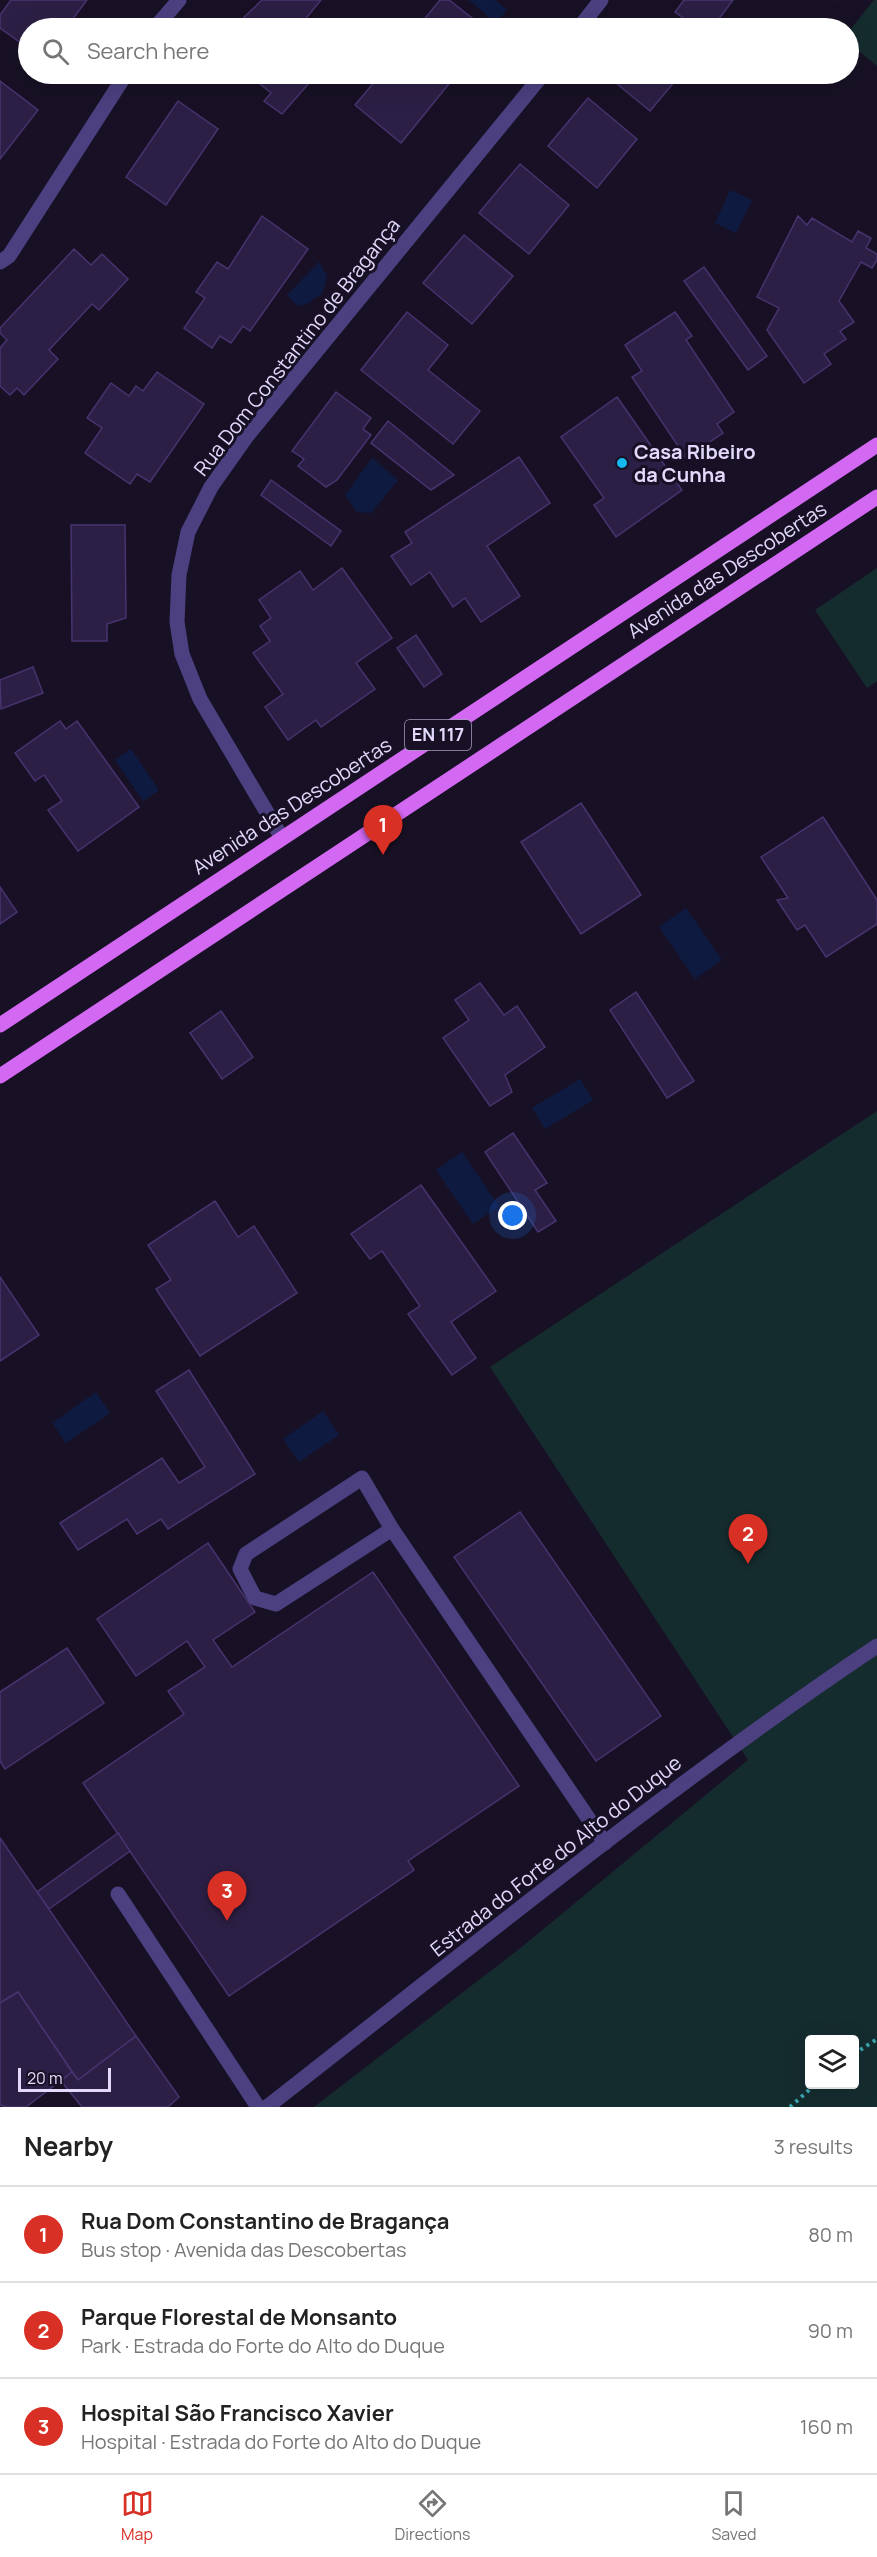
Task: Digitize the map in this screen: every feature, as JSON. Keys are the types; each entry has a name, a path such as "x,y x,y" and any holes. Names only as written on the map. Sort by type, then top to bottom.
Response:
{"main road":[{"name":"Avenida das Descobertas","path":"0,1025 877,445"},
{"name":"Avenida das Descobertas","path":"0,1076 877,496"}],"street":[{"path":"164,18 179,0"},
{"path":"587,18 601,0"},
{"path":"0,262 9,256 120,84"},
{"name":"Rua Dom Constantino de Bragança","path":"282,838 200,699 182,654 177,622 179,575 188,532 211,487 247,436 535,84"},
{"path":"392,1529 276,1604 255,1598 240,1569 246,1554 362,1478 392,1529 605,1843"},
{"name":"Estrada do Forte do Alto do Duque","path":"267,2107 605,1843 782,1710 877,1647"},
{"path":"118,1894 258,2107"}],"path":[{"path":"859,2051 877,2039"},
{"path":"790,2107 811,2089"}],"green space":[{"path":"874,0 877,0 877,66 859,51 859,19"},
{"path":"877,568 877,681 867,688 815,610"},
{"path":"877,1111 877,2107 314,2107 523,1946 748,1760 490,1367"}],"water":[{"path":"469,0 495,0 507,10 500,18 490,18"},
{"path":"730,190 752,200 736,233 715,223"},
{"path":"319,262 327,276 323,293 307,304 297,306 287,295"},
{"path":"372,458 398,480 371,513 357,512 345,495"},
{"path":"131,749 159,790 143,801 115,760"},
{"path":"686,908 722,960 695,979 659,927"},
{"path":"580,1079 593,1100 545,1129 532,1108"},
{"path":"462,1152 499,1206 473,1224 436,1170"},
{"path":"96,1392 110,1413 66,1443 52,1423"},
{"path":"323,1411 339,1435 299,1462 283,1439"}],"building":[{"path":"11,0 87,0 74,18 18,18 18,41 0,28 0,15"},
{"path":"262,0 321,0 306,18 243,18"},
{"path":"440,0 449,0 472,18 425,18"},
{"path":"684,0 733,0 720,18 683,18 675,12"},
{"path":"0,81 38,110 0,159"},
{"path":"260,84 308,84 282,114 264,101 271,93"},
{"path":"373,84 449,84 401,143 355,105"},
{"path":"617,84 673,84 650,111"},
{"path":"588,98 637,139 597,188 548,146"},
{"path":"178,101 218,129 166,205 126,177"},
{"path":"520,164 569,205 529,254 479,213"},
{"path":"262,216 308,249 250,331 243,326 231,343 220,336 212,348 184,328 205,298 196,292 217,262 228,269"},
{"path":"798,216 807,225 812,218 852,242 858,231 871,238 866,248 877,254 877,260 872,268 861,262 839,301 854,322 840,331 846,339 824,354 831,364 804,383 767,330 779,308 757,297"},
{"path":"464,235 513,276 472,324 423,283"},
{"path":"74,249 91,265 102,254 128,279 99,310 92,304 49,350 58,359 24,395 17,388 10,395 0,386 0,348 7,340 0,333 0,328"},
{"path":"704,267 767,356 748,370 684,281"},
{"path":"407,312 448,345 428,370 480,411 453,444 361,370"},
{"path":"675,312 692,336 686,340 734,412 717,424 723,433 686,458 632,377 642,371 625,345"},
{"path":"157,372 204,404 150,482 137,474 130,484 85,453 102,428 87,418 111,383 129,396 136,386 143,391"},
{"path":"336,392 371,418 363,429 371,435 337,480 326,487 298,466 304,459 292,451"},
{"name":"Casa Ribeiro da Cunha","path":"617,397 682,490 616,537 594,505 604,498 561,437"},
{"path":"388,421 454,475 431,490 371,443"},
{"path":"519,457 550,503 487,546 520,596 481,622 465,598 453,607 430,572 411,585 391,556 412,543 405,532"},
{"path":"271,480 341,531 331,546 261,495"},
{"path":"71,525 125,525 126,618 107,624 107,641 72,641"},
{"path":"342,568 392,638 356,663 375,689 321,727 316,720 288,740 265,707 283,694 253,653 270,641 260,626 271,618 259,600 300,571 313,590"},
{"path":"416,635 442,674 424,687 397,648"},
{"path":"33,667 43,693 1,709 0,680"},
{"path":"60,721 66,729 77,721 139,807 78,851 48,810 62,801 44,775 35,781 15,753"},
{"path":"581,803 641,895 581,934 521,842"},
{"path":"823,817 877,900 877,924 826,957 805,925 797,930 777,900 788,898 761,857"},
{"path":"0,887 17,912 0,924"},
{"path":"480,983 504,1015 517,1006 545,1047 505,1075 512,1092 490,1106 443,1038 469,1020 455,1000"},
{"path":"636,992 694,1081 667,1098 610,1010"},
{"path":"221,1011 253,1057 222,1079 190,1033"},
{"path":"513,1133 547,1183 535,1190 556,1221 538,1232 485,1152"},
{"path":"421,1185 496,1291 451,1322 476,1358 452,1375 408,1314 420,1306 382,1251 370,1259 351,1234"},
{"path":"215,1201 238,1237 254,1226 297,1293 200,1356 156,1289 171,1280 148,1245"},
{"path":"0,1277 39,1335 0,1361"},
{"path":"189,1370 255,1474 168,1529 161,1519 137,1534 127,1519 78,1550 60,1523 162,1458 179,1483 205,1467 156,1391"},
{"path":"520,1512 661,1716 596,1761 454,1557"},
{"path":"208,1543 255,1612 213,1640 232,1667 373,1572 519,1786 408,1861 414,1870 229,1996 83,1783 184,1714 168,1691 205,1667 187,1641 136,1676 97,1619"},
{"path":"67,1648 104,1703 5,1769 0,1761 0,1692"},
{"path":"118,1833 130,1851 49,1909 37,1892"},
{"path":"0,1838 136,2036 78,2080 18,1992 0,2003"},
{"path":"18,1992 72,2072 26,2107 7,2107 0,2105 0,2003"},
{"path":"136,2036 179,2097 168,2107 82,2107 61,2081 72,2072 78,2080"}],"place":[{"name":"Casa Ribeiro da Cunha","path":"622,463"},
{"name":"Rua Dom Constantino de Bragança","path":"383,855"},
{"name":"Parque Florestal de Monsanto","path":"748,1564"},
{"name":"Hospital São Francisco Xavier","path":"227,1921"}]}
